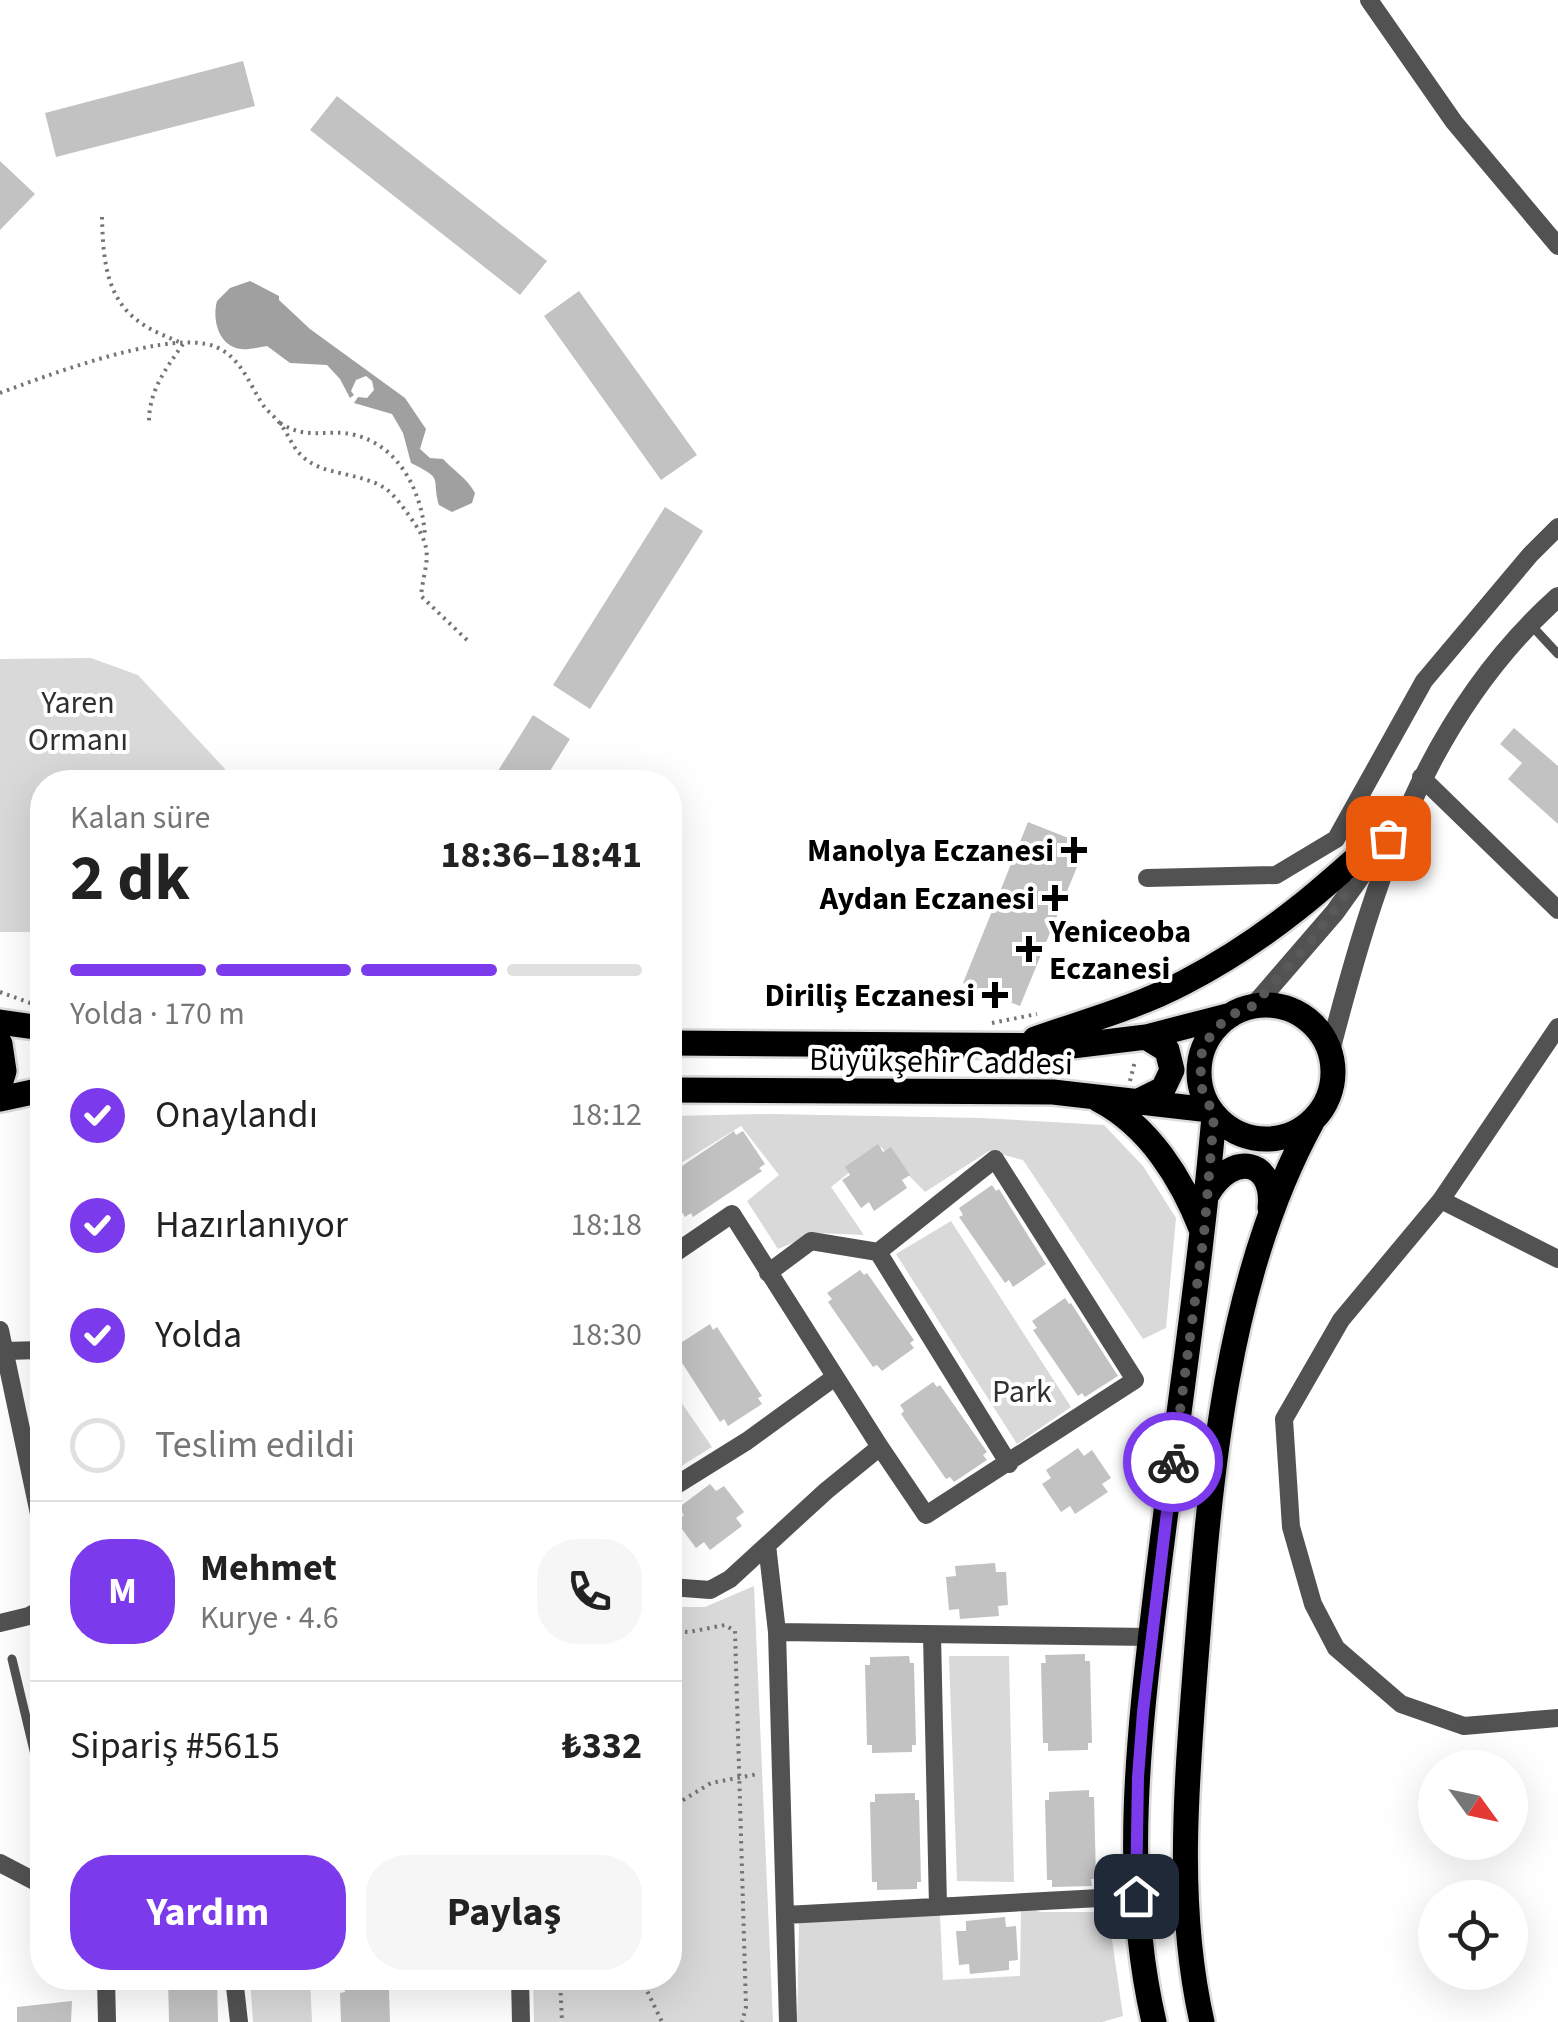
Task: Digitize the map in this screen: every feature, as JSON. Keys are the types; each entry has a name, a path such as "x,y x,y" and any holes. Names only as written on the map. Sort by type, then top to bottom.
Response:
{"main road":[{"path":"1016,1046 1147,1000 1241,950 1290,918 1403,816"},
{"path":"1269,1213 1290,1163 1325,1104 1332,1084 1330,1051 1320,1032 1304,1017 1274,1006 1242,1011 1207,1040 1200,1062 1200,1084 1212,1113 1230,1130 1262,1140 1283,1138 1312,1122"},
{"name":"Büyükşehir Caddesi","path":"682,1043 1072,1046 1146,1037 1242,1011"},
{"path":"0,1022 30,1026"},
{"path":"1139,1100 1163,1089 1172,1070 1166,1050 1146,1037"},
{"path":"0,1044 4,1070 0,1084"},
{"name":"Büyükşehir Caddesi","path":"682,1090 1053,1092 1139,1100 1212,1113"},
{"path":"0,1100 30,1093"},
{"path":"1090,1096 1126,1118 1150,1142 1180,1184 1204,1234"},
{"path":"1154,2022 1136,1896 1138,1777 1150,1638 1204,1234 1212,1113"},
{"path":"1202,2022 1190,1934 1185,1840 1205,1547 1234,1348 1271,1195 1268,1183 1248,1166 1236,1165 1227,1169 1207,1194"}],"street":[{"path":"1369,0 1454,122 1558,246"},
{"path":"1146,878 1276,875 1336,839 1424,680 1530,554 1558,527"},
{"path":"1330,1051 1349,971 1403,816 1421,777 1462,708 1529,623 1558,597"},
{"path":"1421,777 1558,910"},
{"path":"1242,1011 1335,912 1403,816"},
{"path":"1558,1028 1441,1200 1341,1320 1284,1419 1291,1527 1313,1604 1336,1648 1402,1704 1464,1726 1558,1718"},
{"path":"682,1248 732,1214 768,1273 880,1447 926,1515 1135,1380 996,1159 878,1252 811,1242 768,1273"},
{"path":"1441,1200 1558,1259"},
{"path":"878,1252 1008,1464"},
{"path":"0,1330 30,1459"},
{"path":"4,1351 30,1350"},
{"path":"682,1482 747,1441 835,1377"},
{"path":"682,1588 710,1590 730,1579 880,1447"},
{"path":"767,1545 777,1632 788,2022"},
{"path":"0,1623 30,1616"},
{"path":"777,1632 1150,1638"},
{"path":"932,1635 938,1906"},
{"path":"0,1864 30,1878"},
{"path":"785,1914 1136,1896"},
{"path":"106,1990 107,2022"},
{"path":"235,1990 239,2022"},
{"path":"520,1990 521,2022"}],"lane":[{"path":"1529,623 1558,654"},
{"path":"12,1659 30,1734"}],"path":[{"path":"102,217 102,256 125,310 142,324 183,344"},
{"path":"148,425 148,410 159,378 183,344"},
{"path":"0,393 63,369 132,351 206,344 225,352 249,377 269,415 280,424 308,435 354,434 391,453 408,475 419,503 429,559 421,596 469,642"},
{"path":"280,424 304,460 387,490 425,540"},
{"path":"0,992 30,1002"},
{"path":"682,1632 724,1625 735,1631 746,2008 742,2022"},
{"path":"682,1801 712,1783 758,1774"},
{"path":"561,1990 562,2022"},
{"path":"647,1990 662,2022"}],"green space":[{"name":"Yaren Ormanı","path":"91,658 138,675 226,770 30,770 30,932 0,932 0,659"},
{"path":"682,1116 982,1118 1104,1125 1143,1166 1176,1218 1166,1328 1143,1339 1023,1160 989,1151 925,1192 881,1147 831,1187 864,1235 817,1233 778,1249 747,1201 779,1175 741,1126 682,1163"},
{"name":"Park","path":"951,1221 1071,1407 1017,1444 896,1254"},
{"path":"682,1403 712,1447 682,1466"},
{"path":"754,1586 773,2022 534,2022 533,1990 682,1990 682,1607 705,1607"},
{"path":"949,1656 1009,1656 1014,1882 957,1881"},
{"path":"1021,1907 1041,1912 1108,1912 1123,2016 1102,2022 797,2022 799,1922 940,1914 943,1980 1020,1976"},
{"path":"251,1990 311,1990 312,2022 253,2022"}],"shaded area":[{"path":"250,281 279,296 310,329 405,398 426,429 420,449 430,458 443,459 464,479 475,493 472,503 452,512 439,505 435,480 411,463 403,433 392,414 354,403 374,390 366,376 356,380 350,398 327,365 290,363 267,346 241,349 227,343 216,323 217,301 230,288"}],"building":[{"path":"243,61 255,106 56,157 45,113"},
{"path":"337,96 547,261 520,295 310,130"},
{"path":"0,161 35,194 0,230"},
{"path":"579,291 697,455 661,480 544,316"},
{"path":"665,507 703,531 590,709 553,685"},
{"path":"533,715 570,739 551,770 499,770"},
{"path":"1514,728 1558,766 1558,824 1508,779 1522,763 1500,744"},
{"path":"1028,822 1086,845 1020,1006 963,983"},
{"path":"734,1131 736,1135 743,1131 765,1164 759,1168 762,1171 693,1217 691,1213 685,1217 682,1212 682,1166"},
{"path":"878,1144 883,1152 891,1147 910,1175 902,1180 907,1188 874,1211 869,1202 861,1208 842,1180 850,1175 845,1167"},
{"path":"992,1185 996,1191 999,1189 1046,1264 1013,1287 1009,1280 1005,1283 959,1217 963,1215 959,1208"},
{"path":"860,1270 864,1275 867,1273 914,1340 910,1343 914,1348 882,1371 877,1365 873,1367 828,1302 832,1299 827,1293"},
{"path":"1065,1298 1118,1376 1085,1397 1082,1393 1078,1396 1033,1330 1037,1328 1032,1321"},
{"path":"710,1324 713,1330 717,1327 762,1396 758,1398 762,1404 728,1426 724,1419 720,1422 682,1363 682,1342"},
{"path":"933,1382 937,1387 940,1385 987,1452 983,1455 987,1460 954,1482 950,1477 946,1479 901,1414 904,1411 900,1405"},
{"path":"1078,1448 1084,1456 1092,1450 1111,1478 1102,1484 1108,1492 1075,1514 1070,1506 1061,1512 1042,1484 1051,1478 1046,1470"},
{"path":"710,1484 716,1491 724,1486 744,1512 736,1518 742,1526 710,1550 704,1542 696,1548 682,1529 682,1505"},
{"path":"995,1563 996,1572 1006,1572 1008,1605 998,1606 999,1616 960,1619 959,1609 949,1610 946,1577 956,1576 955,1566"},
{"path":"1085,1654 1085,1661 1090,1661 1092,1743 1088,1743 1088,1750 1048,1751 1048,1743 1043,1743 1041,1663 1046,1663 1045,1655"},
{"path":"909,1656 910,1663 914,1663 916,1745 912,1745 912,1752 872,1753 872,1745 867,1745 865,1665 870,1665 870,1657"},
{"path":"1089,1790 1089,1797 1094,1797 1096,1879 1091,1879 1092,1886 1052,1887 1052,1880 1047,1880 1045,1800 1049,1800 1049,1792"},
{"path":"915,1793 915,1800 919,1800 921,1882 917,1882 917,1889 877,1890 877,1882 872,1882 870,1802 875,1802 875,1794"},
{"path":"1005,1917 1006,1927 1016,1926 1018,1960 1009,1961 1009,1970 970,1974 969,1964 959,1965 956,1931 966,1931 966,1921"},
{"path":"168,1990 217,1990 218,2022 169,2022"},
{"path":"389,1990 390,2022 341,2022 340,1993"},
{"path":"72,2001 71,2022 17,2022 17,2007"}],"way so far":[{"path":"1173,1462 1204,1234 1214,1116 1200,1084 1202,1050 1222,1022 1253,1006 1311,941 1388,838"}],"place":[{"name":"Manolya Eczanesi","path":"1074,850"},
{"name":"Aydan Eczanesi","path":"1055,898"},
{"name":"Yeniceoba Eczanesi","path":"1029,949"},
{"name":"Diriliş Eczanesi","path":"995,995"}],"route":[{"path":"1136,1896 1143,1712 1173,1462"}]}
